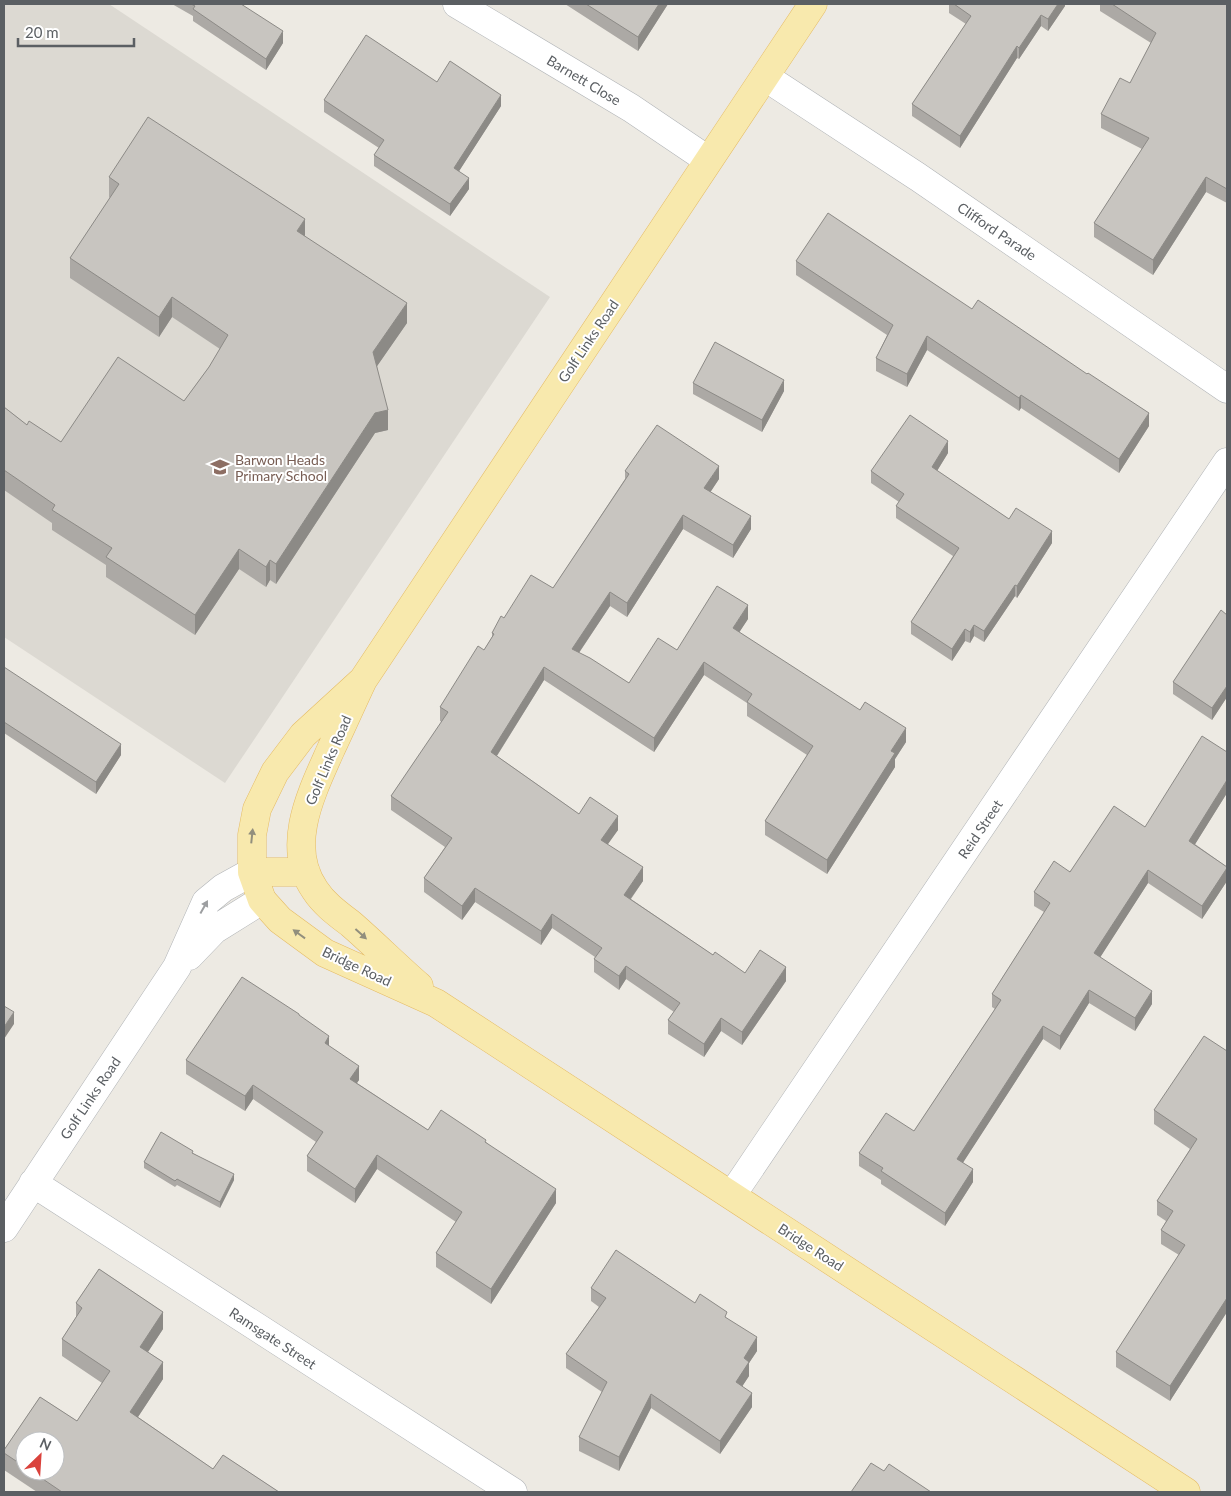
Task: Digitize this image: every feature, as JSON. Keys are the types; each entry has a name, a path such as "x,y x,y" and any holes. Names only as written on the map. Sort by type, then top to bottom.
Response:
{"main road":[{"name":"Golf Links Road","path":"306,872 301,840 312,791 363,680 813,4"},
{"name":"Golf Links Road","path":"262,900 252,872 252,835 257,809 275,772 303,735 363,680"},
{"path":"252,872 306,872"},
{"name":"Bridge Road","path":"306,872 314,890 329,907 436,1002 1186,1492"},
{"path":"262,900 306,872"},
{"name":"Bridge Road","path":"262,900 280,920 325,953 436,1002"}],"street":[{"name":"Barnett Close","path":"457,4 631,108 708,160"},
{"name":"Clifford Parade","path":"765,77 918,177 1227,389"},
{"name":"Reid Street","path":"732,1195 1227,462"},
{"name":"Golf Links Road","path":"4,1228 177,967 206,902 223,888 252,872"},
{"name":"Golf Links Road","path":"177,967 214,930 262,900"},
{"name":"Ramsgate Street","path":"33,1183 513,1492"}],"shaded area":[{"name":"Barwon Heads Primary School","path":"4,4 109,4 550,297 225,783 4,637"}],"building":[{"path":"191,4 241,4 283,31 266,59 193,9 195,6"},
{"path":"586,4 659,4 638,37"},
{"path":"954,4 1058,4 1048,19 1041,15 1019,48 1017,46 960,136 912,104 971,16"},
{"path":"1112,4 1227,4 1227,189 1206,177 1153,260 1094,223 1149,138 1101,114 1120,78 1130,83 1156,33"},
{"path":"366,35 437,82 450,61 501,95 454,168 469,178 450,204 374,155 384,140 324,100"},
{"path":"148,117 305,219 297,231 407,303 373,352 388,410 375,413 276,564 270,560 266,567 239,549 195,615 106,557 112,548 52,510 55,505 4,470 4,407 27,425 29,421 61,442 118,357 184,401 209,367 228,335 172,297 159,317 70,258 119,184 109,177"},
{"path":"828,213 972,309 978,300 1087,374 1149,413 1119,459 1021,395 1019,398 927,336 907,374 876,358 893,325 796,261"},
{"path":"715,342 784,380 762,420 693,383"},
{"path":"910,415 948,441 932,467 1009,519 1016,508 1052,531 1017,586 1015,585 984,631 974,625 970,632 965,629 952,649 911,622 959,548 896,506 904,494 871,471"},
{"path":"657,425 719,466 704,488 751,516 733,545 683,515 627,603 610,592 572,649 629,683 658,638 677,650 717,586 748,605 733,628 860,710 865,702 906,728 891,751 895,753 827,860 765,821 813,746 747,702 752,694 704,662 654,738 544,667 491,752 579,814 590,797 618,816 601,840 643,867 624,895 713,955 715,952 745,973 760,950 786,967 742,1032 721,1018 704,1044 668,1020 680,1003 626,966 619,976 594,959 602,948 552,914 541,931 475,888 462,906 424,878 452,838 391,796 448,712 440,707 478,646 484,650 494,634 492,633 501,616 504,618 531,575 553,588 629,474 625,471"},
{"path":"1221,610 1227,615 1227,686 1212,708 1173,682"},
{"path":"4,667 121,744 96,782 4,722"},
{"path":"1202,736 1227,752 1227,780 1189,841 1227,868 1202,906 1148,870 1094,953 1152,991 1135,1018 1089,990 1060,1036 1043,1026 957,1159 973,1169 945,1213 881,1171 883,1168 859,1153 886,1113 914,1131 1001,1000 992,994 1050,903 1034,892 1054,861 1070,872 1114,806 1145,827"},
{"path":"242,977 329,1036 325,1043 359,1066 350,1079 428,1130 441,1110 556,1189 491,1289 436,1253 462,1212 377,1155 355,1189 307,1156 323,1132 253,1085 245,1096 186,1060"},
{"path":"4,1006 14,1012 4,1027"},
{"path":"1204,1036 1227,1051 1227,1298 1170,1386 1116,1352 1185,1245 1161,1230 1173,1211 1157,1201 1197,1139 1154,1110"},
{"path":"161,1132 193,1151 192,1153 234,1174 220,1202 177,1179 175,1181 144,1162"},
{"path":"616,1250 695,1303 700,1294 727,1312 725,1317 757,1337 744,1358 749,1362 736,1382 752,1393 720,1441 651,1394 619,1457 579,1437 607,1382 566,1354 606,1298 591,1288"},
{"path":"99,1269 163,1312 140,1347 163,1362 130,1412 213,1469 223,1455 279,1492 62,1492 46,1481 65,1481 65,1431 17,1431 40,1397 77,1421 110,1371 62,1339 82,1308 76,1303"},
{"path":"15,1434 15,1460 4,1453"},
{"path":"871,1463 884,1471 889,1464 931,1492 851,1492"}],"place":[{"name":"Barwon Heads Primary School","path":"220,467"}]}
